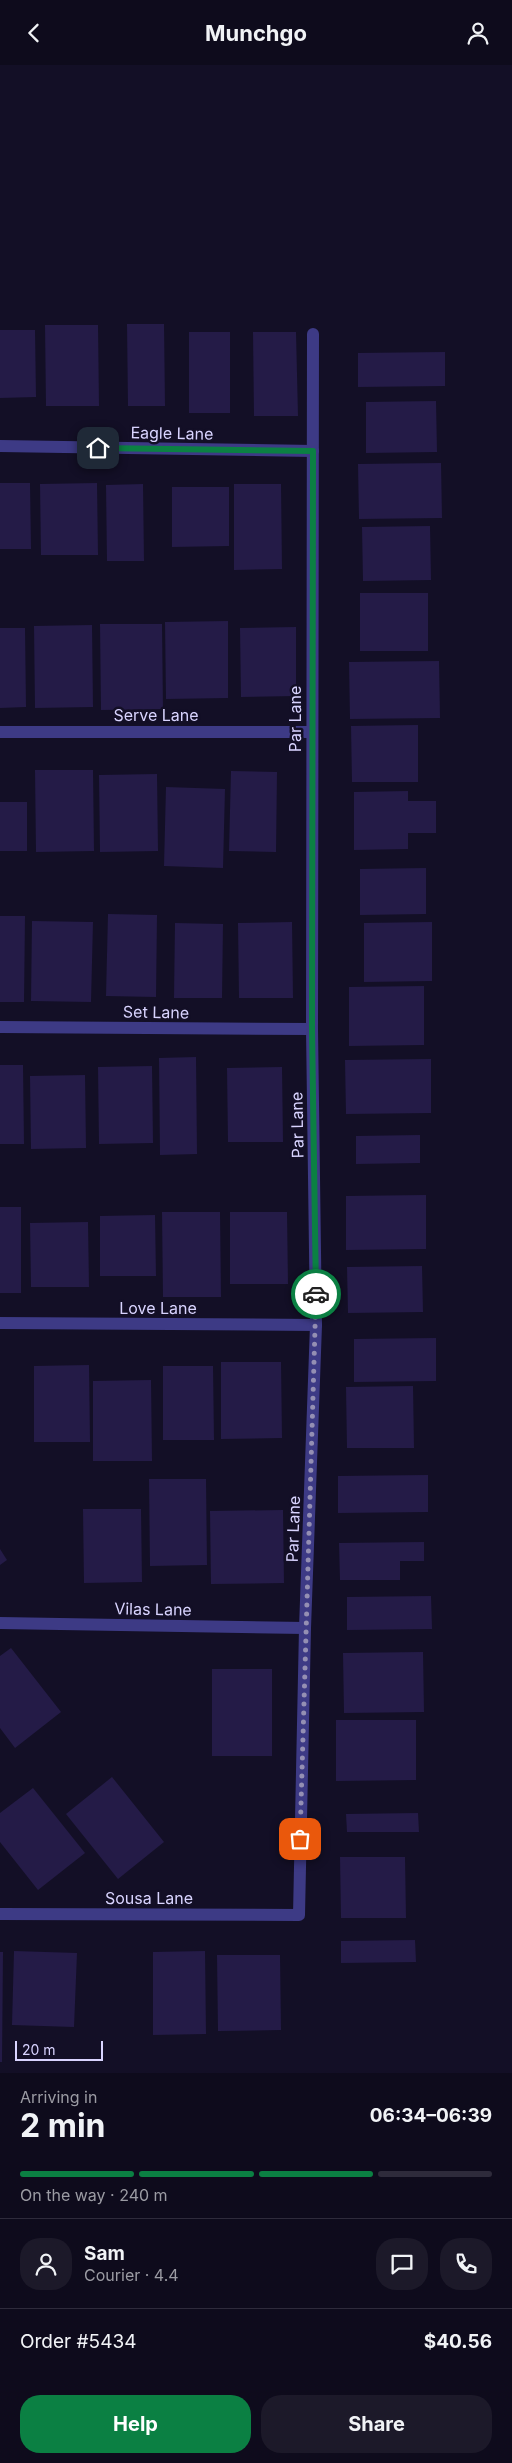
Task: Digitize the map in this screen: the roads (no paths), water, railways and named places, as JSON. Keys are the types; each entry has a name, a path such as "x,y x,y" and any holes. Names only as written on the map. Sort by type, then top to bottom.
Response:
{"street":[{"name":"Par Lane","path":"299,1915 316,1325 312,1029 311,731 313,334"},
{"name":"Eagle Lane","path":"0,446 313,451"},
{"name":"Serve Lane","path":"0,731 311,731"},
{"name":"Set Lane","path":"0,1027 312,1029"},
{"name":"Love Lane","path":"0,1323 316,1325"},
{"name":"Vilas Lane","path":"0,1623 306,1628"},
{"name":"Sousa Lane","path":"0,1914 299,1915"}]}
